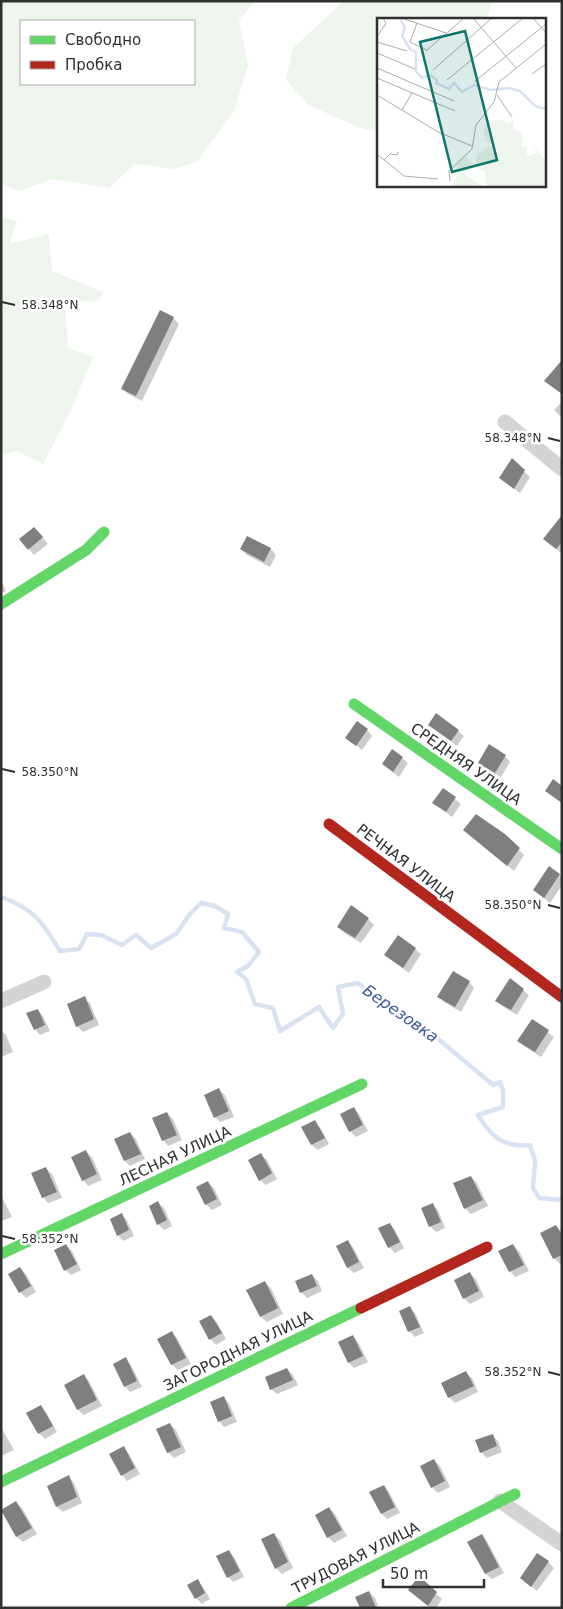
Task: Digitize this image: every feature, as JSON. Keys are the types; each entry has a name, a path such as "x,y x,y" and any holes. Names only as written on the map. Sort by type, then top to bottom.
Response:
{"street":[{"path":"505,422 562,468"},
{"path":"1,604 86,550 104,532"},
{"name":"СРЕДНЯЯ УЛИЦА","path":"354,704 562,849"},
{"name":"РЕЧНАЯ УЛИЦА","path":"329,824 562,997"},
{"path":"1,1001 44,982"},
{"name":"ЛЕСНАЯ УЛИЦА","path":"1,1254 362,1084"},
{"name":"ЗАГОРОДНАЯ УЛИЦА","path":"1,1482 488,1247"},
{"name":"ТРУДОВАЯ УЛИЦА","path":"291,1608 515,1494"},
{"path":"500,1502 562,1544"}],"shaded area":[{"path":"1,1 255,1 239,20 248,65 234,111 197,162 173,169 135,164 109,188 52,179 19,191 1,184"},
{"path":"344,1 492,1 487,18 377,18 377,131 363,129 308,105 286,80 293,48"},
{"path":"1,217 17,221 9,244 49,234 52,271 103,292 99,300 65,304 68,348 93,357 70,412 43,464 17,451 1,455"}],"building":[{"path":"160,310 174,317 136,396 121,389"},
{"path":"562,360 562,394 544,381"},
{"path":"512,458 525,470 514,489 499,478"},
{"path":"562,515 562,542 556,549 543,539"},
{"path":"34,527 43,537 28,550 19,539"},
{"path":"247,536 271,548 264,562 240,549"},
{"path":"436,713 459,730 451,741 428,725"},
{"path":"357,721 368,729 356,746 345,738"},
{"path":"489,744 506,755 495,773 478,763"},
{"path":"392,749 403,757 393,772 382,764"},
{"path":"553,779 562,786 562,803 545,791"},
{"path":"443,788 456,797 446,812 432,803"},
{"path":"476,814 505,834 520,848 507,866 463,830"},
{"path":"549,866 560,874 544,898 533,890"},
{"path":"351,905 369,918 355,938 337,927"},
{"path":"398,935 416,948 403,968 384,955"},
{"path":"453,971 470,981 455,1007 437,997"},
{"path":"510,978 524,989 511,1010 495,1001"},
{"path":"85,996 94,1019 76,1027 67,1004"},
{"path":"38,1009 45,1025 34,1030 26,1013"},
{"path":"532,1019 549,1030 535,1052 517,1041"},
{"path":"219,1088 229,1111 214,1118 204,1095"},
{"path":"354,1107 363,1125 349,1132 340,1114"},
{"path":"167,1112 177,1135 162,1141 152,1118"},
{"path":"315,1120 325,1138 311,1145 301,1127"},
{"path":"130,1132 141,1154 124,1161 114,1139"},
{"path":"86,1150 97,1174 82,1181 71,1157"},
{"path":"261,1153 272,1173 259,1181 248,1160"},
{"path":"46,1167 57,1192 42,1198 31,1173"},
{"path":"471,1176 483,1200 464,1209 453,1183"},
{"path":"208,1181 217,1199 205,1205 196,1187"},
{"path":"158,1201 167,1220 157,1225 149,1206"},
{"path":"433,1203 441,1222 429,1227 421,1208"},
{"path":"122,1213 129,1230 117,1236 110,1219"},
{"path":"390,1223 400,1242 388,1248 378,1228"},
{"path":"556,1225 562,1235 562,1255 553,1259 540,1233"},
{"path":"348,1240 359,1262 347,1268 336,1246"},
{"path":"66,1244 77,1264 64,1271 54,1250"},
{"path":"513,1244 524,1265 509,1272 498,1251"},
{"path":"20,1267 31,1286 19,1293 8,1274"},
{"path":"470,1272 479,1291 463,1299 454,1280"},
{"path":"312,1274 317,1286 300,1293 295,1281"},
{"path":"265,1281 278,1308 260,1317 246,1290"},
{"path":"410,1306 420,1327 408,1332 399,1311"},
{"path":"211,1315 222,1333 209,1340 199,1321"},
{"path":"172,1331 186,1358 171,1365 157,1339"},
{"path":"353,1335 363,1356 348,1363 338,1342"},
{"path":"126,1357 137,1381 124,1387 113,1364"},
{"path":"287,1368 293,1380 270,1390 265,1377"},
{"path":"466,1371 474,1386 448,1398 441,1383"},
{"path":"84,1374 97,1400 77,1410 64,1385"},
{"path":"224,1396 232,1416 218,1422 210,1402"},
{"path":"41,1405 53,1426 38,1434 26,1413"},
{"path":"170,1423 181,1447 167,1453 156,1429"},
{"path":"493,1434 497,1446 480,1453 475,1440"},
{"path":"124,1446 135,1468 121,1476 109,1454"},
{"path":"434,1459 445,1481 431,1488 420,1466"},
{"path":"69,1475 77,1497 56,1507 47,1486"},
{"path":"384,1485 395,1507 381,1514 369,1492"},
{"path":"16,1501 32,1528 16,1537 1,1510"},
{"path":"329,1507 342,1530 327,1538 315,1515"},
{"path":"274,1533 288,1562 275,1569 261,1539"},
{"path":"482,1534 499,1567 485,1574 467,1542"},
{"path":"229,1550 240,1571 227,1578 216,1556"},
{"path":"537,1553 549,1561 531,1587 520,1578"},
{"path":"419,1576 437,1592 428,1606 408,1590"},
{"path":"198,1579 205,1593 195,1599 187,1585"},
{"path":"369,1591 376,1608 360,1608 355,1597"}],"waterway":[{"name":"Березовка","path":"1,897 22,906 36,917 60,951 79,949 87,934 101,935 122,945 136,935 151,948 176,934 190,914 201,903 215,906 228,914 224,928 242,932 259,952 248,966 237,972 246,979 255,1004 273,1008 280,1031 319,1007 333,1028 343,1014 338,987 358,983 407,1021 430,1032 493,1085 500,1082 503,1091 503,1107 478,1115 493,1135 499,1139 512,1145 530,1145 535,1161 533,1188 539,1198 560,1200 562,1198"}],"traffic: fast":[{"path":"1,604 86,550 104,532"},
{"path":"354,704 562,849"},
{"path":"1,1254 362,1084"},
{"path":"1,1482 361,1308"},
{"path":"291,1608 515,1494"}],"traffic: jam":[{"path":"329,824 562,997"},
{"path":"361,1308 487,1247"}]}
